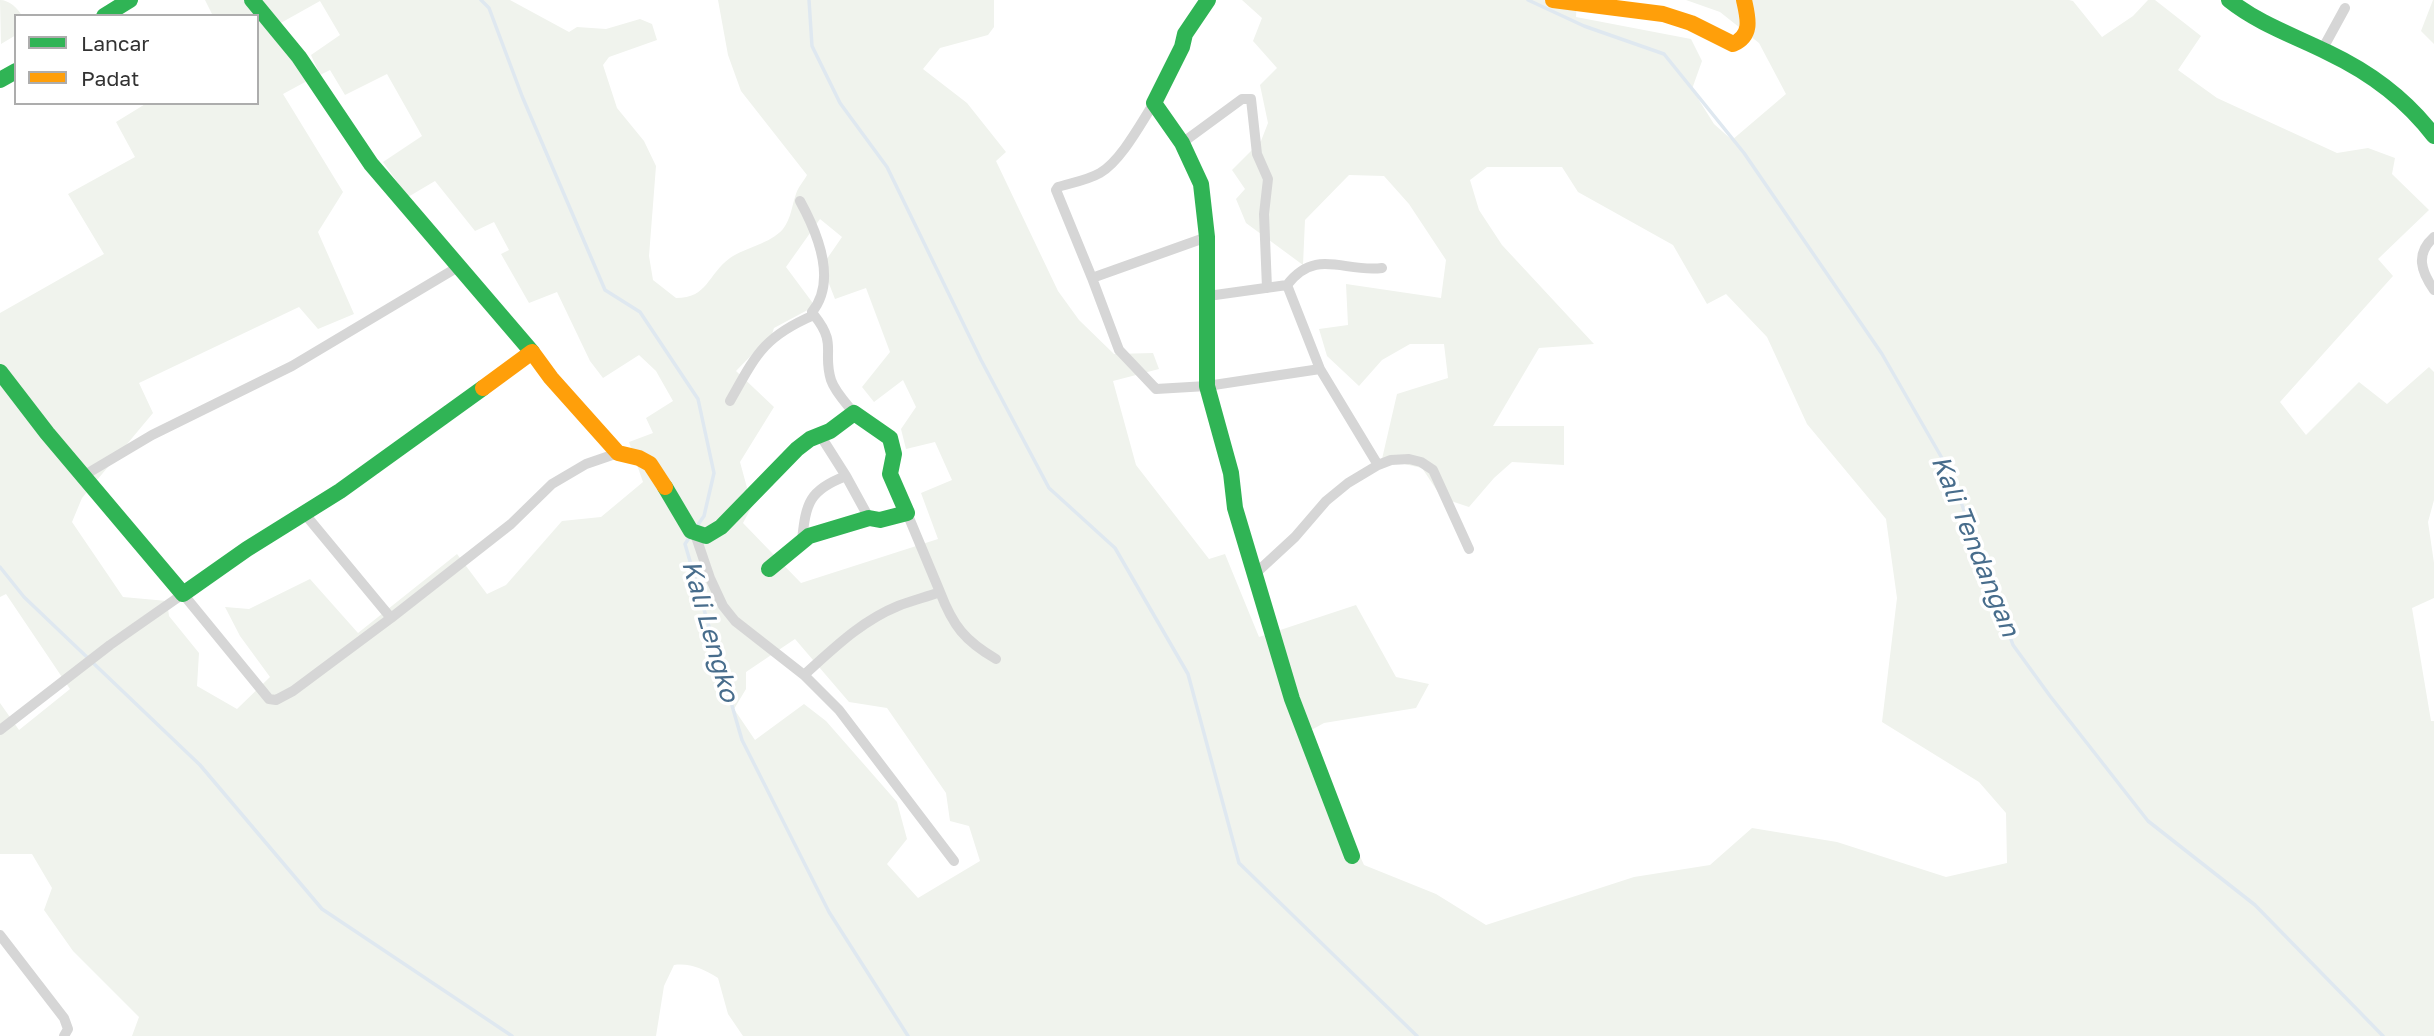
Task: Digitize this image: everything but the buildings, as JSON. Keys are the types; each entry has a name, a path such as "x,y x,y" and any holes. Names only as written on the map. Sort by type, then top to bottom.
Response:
{"street":[{"path":"107,14 130,0"},
{"path":"252,0 299,57 371,164 551,378 618,453"},
{"path":"1208,0 1185,34 1182,47 1154,103 1122,149 1105,170 1097,175 1056,188 1117,346 1151,386 1160,390 1208,386 1320,369"},
{"path":"1553,0 1663,14 1691,23 1733,44 1740,43 1747,33 1748,18 1744,0"},
{"path":"2229,0 2249,15 2322,50 2392,89 2420,116 2434,136"},
{"path":"2322,50 2345,8"},
{"path":"1182,143 1242,99 1251,99 1257,154 1268,179 1264,215 1267,288"},
{"path":"1154,103 1182,143 1200,184 1207,237 1208,386 1231,473 1235,508 1292,699 1352,856"},
{"path":"800,201 810,219 822,259 824,280 821,298 812,312 825,328 828,338 831,380 854,413 890,438 894,454 890,474 947,610 961,632 975,647 996,659"},
{"path":"1092,278 1207,237"},
{"path":"2434,237 2421,253 2421,261 2434,290"},
{"path":"1208,296 1287,285 1301,270 1316,264 1382,268"},
{"path":"83,477 152,435 292,366 458,267"},
{"path":"1287,285 1320,369 1378,465"},
{"path":"730,401 748,367 762,349 777,334 814,315"},
{"path":"0,730 110,645 340,491 531,352"},
{"path":"0,372 83,477 271,701 293,691 391,618 511,524 552,484 586,464 618,453 639,458 650,464 658,474 693,533 723,606 735,621 804,675 839,710 954,861"},
{"path":"693,533 706,536 721,527 784,459 810,439 830,431 854,413"},
{"path":"820,435 869,518"},
{"path":"1256,573 1295,537 1326,501 1348,483 1391,460 1409,459 1421,462 1433,470 1469,549"},
{"path":"802,540 811,498 822,487 846,476"},
{"path":"304,513 391,618"},
{"path":"769,569 802,540 869,518 880,520 907,513"},
{"path":"804,675 842,640 869,621 897,606 940,592"},
{"path":"0,935 65,1018 68,1029 64,1036"}],"shaded area":[{"path":"0,0 13,5 21,14 14,14 14,36 1,44"},
{"path":"205,0 510,0 569,32 577,27 606,29 640,19 652,24 657,40 609,57 603,65 617,108 644,141 656,166 649,256 653,280 676,298 687,297 701,290 730,258 765,242 783,229 797,191 807,175 741,91 728,55 718,0 994,0 994,27 988,35 940,48 923,69 967,103 1006,152 996,161 1058,291 1079,320 1114,354 1153,353 1159,369 1113,381 1136,465 1209,559 1225,554 1259,637 1356,605 1396,677 1429,684 1416,708 1324,723 1304,734 1364,865 1436,894 1486,925 1634,877 1710,865 1752,828 1837,842 1946,877 2007,863 2006,813 1979,782 1882,722 1897,598 1886,519 1807,424 1767,337 1726,294 1707,304 1673,245 1578,192 1562,167 1487,167 1470,180 1479,210 1502,245 1594,344 1539,348 1493,426 1564,426 1564,465 1512,462 1469,507 1442,498 1422,468 1382,459 1397,394 1448,378 1444,344 1410,344 1382,360 1359,386 1327,356 1319,329 1348,325 1346,284 1441,298 1446,260 1409,204 1384,176 1349,175 1305,220 1303,265 1246,223 1236,199 1245,189 1232,170 1261,141 1268,123 1260,85 1277,68 1253,41 1262,18 1242,0 1577,0 1576,17 1691,39 1702,61 1692,89 1714,124 1732,140 1786,94 1759,43 1720,12 1686,0 2069,0 2073,1 2102,37 2133,16 2148,0 2155,0 2201,36 2178,70 2217,98 2337,153 2368,148 2395,158 2392,174 2429,210 2378,259 2393,276 2280,402 2306,435 2359,382 2387,404 2429,367 2434,372 2434,500 2428,522 2434,563 2434,598 2412,608 2431,721 2434,721 2434,1036 743,1036 728,1014 718,978 697,967 674,965 664,986 656,1036 132,1036 139,1017 73,951 44,910 52,888 32,854 0,854 0,703 19,730 70,689 6,594 0,597 0,313 104,254 68,194 135,157 116,122 144,105 259,105 259,14 212,14","holes":["320,1 340,35 311,55 320,75 330,70 345,95 387,74 422,136 383,162 408,197 435,181 475,231 494,222 509,250 501,254 529,303 557,292 590,361 603,378 639,355 656,371 673,401 646,418 653,433 629,442 643,482 601,517 562,521 506,585 487,594 457,554 358,633 310,579 249,609 225,607 240,636 270,677 237,709 197,686 199,653 169,616 167,601 123,597 72,522 82,498 153,413 139,383 299,307 318,329 354,314 318,232 343,192 283,94 307,81 270,29","820,219 842,237 822,266 835,299 866,288 890,352 862,387 874,402 903,380 916,407 901,429 906,449 935,442 952,480 921,493 938,539 801,583 743,523 752,506 740,462 774,407 736,371 772,334 774,328 815,306 786,267","795,639 849,702 887,708 946,793 950,821 969,826 980,861 918,898 887,864 907,839 897,802 826,721 804,704 755,740 734,709 746,689 746,672"]},
{"path":"2434,0 2434,44 2421,31"}],"waterway":[{"name":"Kali Lengko","path":"481,0 489,8 522,96 605,290 640,312 698,399 714,473 704,516 695,529"},
{"path":"809,0 812,46 840,103 887,167 981,360 1049,488 1115,548 1188,674 1239,863 1417,1036"},
{"name":"Kali Tendangan","path":"1528,0 1584,26 1664,54 1744,153 1882,354 1950,472 2013,645 2050,696 2148,821 2255,905 2383,1036"},
{"name":"Kali Lengko","path":"691,535 685,544 742,740 829,912 908,1036"},
{"path":"0,567 24,597 200,765 322,909 512,1036"}],"traffic: fast":[{"path":"107,14 130,0"},
{"path":"252,0 299,57 371,164 532,352"},
{"path":"1208,0 1185,34 1182,47 1154,103 1182,143 1201,184 1207,237 1207,386 1231,473 1235,508 1292,699 1352,856"},
{"path":"2229,0 2265,23 2373,78 2412,110 2434,136"},
{"path":"0,80 14,72"},
{"path":"0,372 47,433 183,594 247,549 340,491 483,388"},
{"path":"665,487 691,531 706,536 721,527 797,449 810,439 830,431 854,413 890,438 894,454 890,474 907,513 880,520 869,518 809,536 769,569"}],"traffic: slow":[{"path":"1553,0 1663,14 1691,23 1733,44 1744,36 1748,25 1744,0"},
{"path":"483,388 532,352 551,378 618,453 650,464 665,487"}]}
